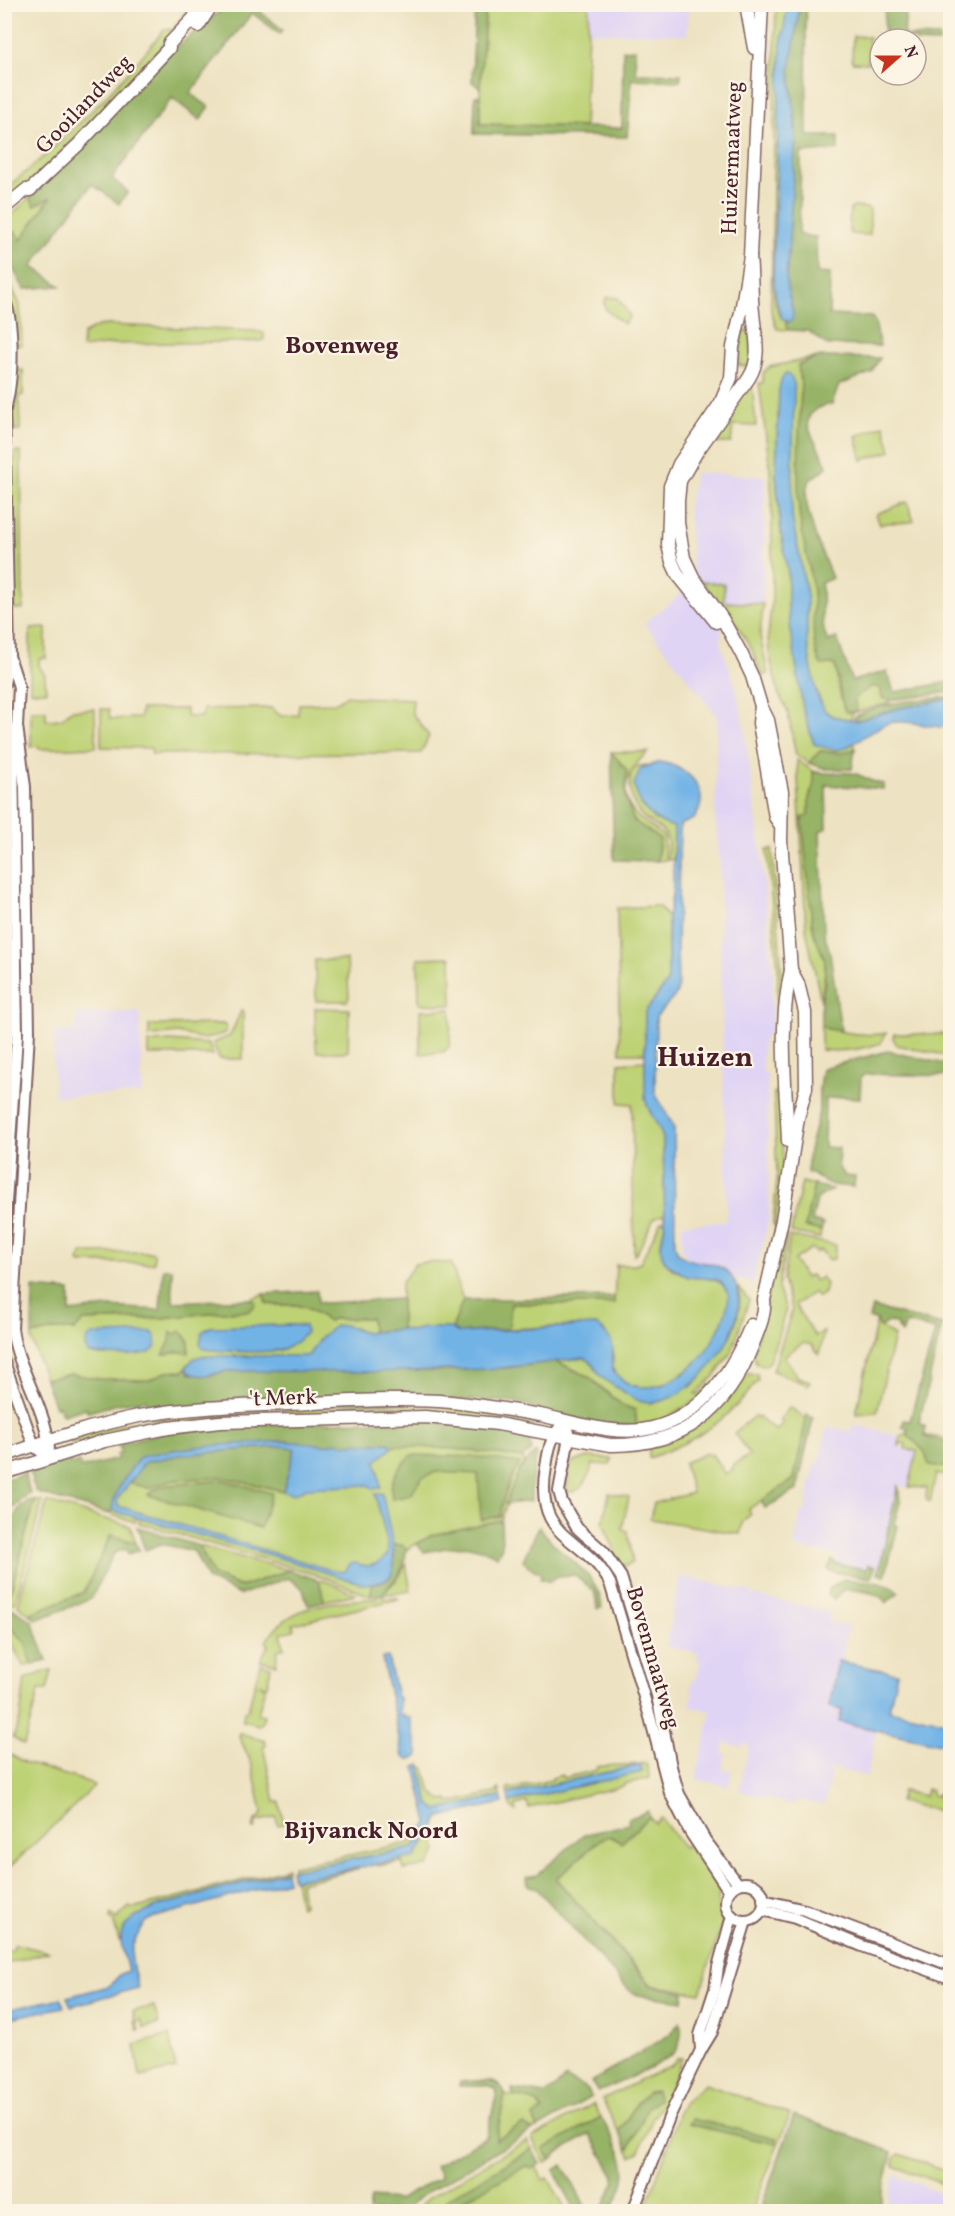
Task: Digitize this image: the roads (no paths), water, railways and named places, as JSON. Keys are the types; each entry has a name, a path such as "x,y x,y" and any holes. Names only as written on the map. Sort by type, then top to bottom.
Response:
{"main road":[{"name":"Gooilandweg","path":"4,208 26,190 30,190 79,144 169,48 169,44 194,18 199,4"},
{"name":"Gooilandweg","path":"169,48 173,48 190,35 212,4"},
{"path":"212,4 218,4"},
{"name":"Huizermaatweg","path":"746,4 757,61 750,256 753,313 758,349 753,372 688,466 681,482 678,523 684,558 693,577 723,620 752,676 761,706 759,723 775,817 781,826 791,970 784,1032 789,1166"},
{"name":"Huizermaatweg","path":"757,61 760,51 762,4"},
{"name":"Gooilandweg","path":"4,217 30,194 30,190"},
{"name":"Huizermaatweg","path":"729,632 718,624 678,575 670,556 668,531 672,477 689,447 720,404 731,378 733,347 750,256"},
{"path":"737,327 756,329"},
{"path":"732,370 753,372"},
{"name":"Huizermaatweg","path":"569,1437 610,1445 633,1445 658,1441 683,1430 710,1412 731,1388 745,1362 765,1306 764,1300 782,1220 798,1118 804,1098 805,1012 791,970"},
{"path":"784,1032 795,1029 806,1033"},
{"path":"784,1077 795,1081 806,1078"},
{"name":"Huizermaatweg","path":"565,1421 617,1430 651,1429 690,1411 709,1395 729,1370 744,1342 760,1303 764,1300"},
{"name":"Huizermaatweg","path":"744,1342 745,1362"},
{"name":"Huizermaatweg","path":"729,1370 745,1362"},
{"name":"'t Merk","path":"4,1456 105,1424 142,1416 200,1409 405,1400 449,1402 540,1415 565,1421"},
{"name":"'t Merk","path":"4,1473 138,1433 220,1422 425,1417 462,1420 569,1437"}],"street":[{"path":"4,298 10,320 11,372 5,407 9,656 4,684"},
{"path":"9,656 19,687 17,728 25,784 29,1032 12,1328 16,1346 50,1440 49,1458"},
{"path":"4,716 13,751 17,1036 4,1233"},
{"path":"4,1362 34,1446 49,1458"},
{"path":"554,1433 565,1421"},
{"name":"Bovenmaatweg","path":"565,1421 569,1437 560,1491 564,1507 577,1528 604,1552 621,1576 657,1695 671,1767 679,1794 734,1888"},
{"name":"Bovenmaatweg","path":"554,1433 543,1484 549,1514 560,1533 599,1568 610,1583 670,1793 690,1832 734,1888"},
{"path":"700,2050 700,2035 715,1989 718,1967 732,1916 726,1904 734,1888 744,1883 753,1885 760,1891 762,1905 756,1917 746,1921 732,1916"},
{"path":"762,1905 805,1910 951,1965"},
{"path":"762,1905 862,1946 951,1978"},
{"path":"633,2210 669,2115 700,2050 712,2032 728,1986 734,1955 746,1921"}],"water":[{"path":"788,5 800,5 790,70 796,137 786,282 793,313 790,322 782,319 773,275 781,44"},
{"path":"786,373 792,378 794,384 792,517 807,596 807,641 817,695 824,710 832,716 857,721 900,708 950,699 950,727 894,722 880,727 842,749 831,749 814,744 803,709 788,611 788,573 781,533 776,473 779,390 781,380"},
{"path":"660,762 670,764 688,775 695,782 701,799 694,819 680,825 678,988 676,995 656,1017 655,1093 674,1127 675,1245 678,1253 691,1260 726,1270 738,1294 737,1315 730,1337 717,1358 700,1377 681,1392 661,1401 642,1402 606,1380 584,1358 494,1369 367,1372 227,1371 205,1376 190,1372 186,1368 193,1359 202,1356 308,1356 322,1336 335,1326 344,1325 365,1333 451,1328 458,1333 596,1325 611,1340 612,1368 625,1382 638,1387 659,1386 674,1380 701,1357 720,1327 729,1295 721,1282 714,1279 688,1277 667,1264 662,1256 661,1246 665,1224 663,1139 645,1098 645,1012 668,981 668,918 673,889 674,827 659,821 648,812 639,800 634,784 641,768"},
{"path":"305,1326 306,1332 293,1344 281,1349 259,1352 221,1351 203,1349 200,1344 202,1332 210,1327"},
{"path":"152,1332 156,1337 156,1345 154,1350 147,1353 101,1355 88,1353 85,1347 87,1339 92,1335"},
{"path":"283,1441 325,1445 337,1442 343,1444 389,1443 392,1446 376,1461 381,1487 374,1489 368,1485 307,1488 293,1494 283,1491 295,1449 283,1446 179,1455 145,1462 117,1500 118,1506 331,1570 345,1572 350,1564 373,1565 388,1554 388,1545 375,1494 382,1493 393,1545 394,1565 391,1576 373,1584 363,1584 113,1511 117,1491 140,1457 193,1447"},
{"path":"388,1657 399,1698 400,1716 404,1714 405,1718 410,1717 419,1756 408,1760 403,1756 382,1658"},
{"path":"838,1661 897,1673 889,1710 950,1723 950,1746 839,1722 842,1710 829,1707"},
{"path":"420,1765 429,1805 438,1810 501,1796 503,1803 440,1817 415,1857 293,1880 291,1870 413,1848 428,1823 415,1767"},
{"path":"641,1765 642,1772 509,1802 508,1794"},
{"path":"286,1871 288,1881 152,1918 143,1926 132,1948 131,1955 138,1988 71,2006 67,1997 109,1986 121,1974 128,1971 121,1938 125,1926 135,1918 159,1906"},
{"path":"61,1998 64,2007 5,2019 5,2010"}],"district":[{"name":"Bovenweg","path":"342,347"},
{"name":"Huizen","path":"705,1058"},
{"name":"Bijvanck Noord","path":"371,1832"}]}
